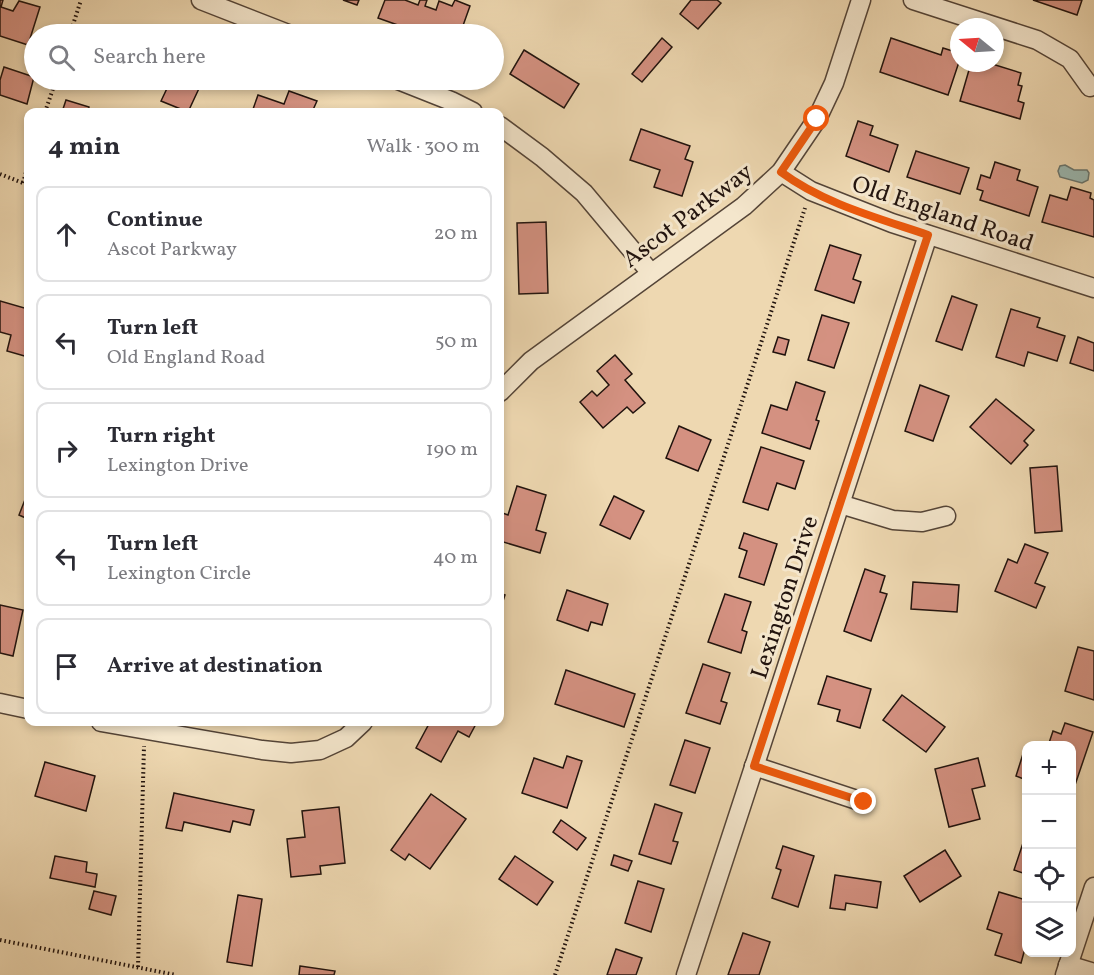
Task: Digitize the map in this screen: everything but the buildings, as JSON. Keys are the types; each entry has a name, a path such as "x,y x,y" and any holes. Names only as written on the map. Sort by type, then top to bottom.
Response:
{"street":[{"path":"201,0 262,24"},
{"name":"Ascot Parkway","path":"504,388 531,361 744,206 781,172 817,119 834,83 861,0"},
{"path":"913,0 1037,40 1070,59 1089,87"},
{"path":"424,90 465,108"},
{"path":"504,129 542,157 584,194 651,273"},
{"name":"Old England Road","path":"781,172 811,191 928,235 1094,288"},
{"name":"Lexington Drive","path":"686,975 928,235"},
{"path":"840,504 893,520 922,522 946,516"},
{"path":"0,704 24,708"},
{"path":"126,726 291,753 320,750 346,738 359,726"},
{"path":"754,766 864,802"},
{"path":"1094,887 1066,970 1094,973"}],"path":[{"path":"73,24 81,0"},
{"path":"46,108 53,90"},
{"path":"0,174 23,183 24,179"},
{"path":"555,975 811,191"},
{"path":"138,967 145,729"},
{"path":"0,940 176,975"}],"water":[{"path":"1065,165 1074,170 1087,170 1088,180 1082,183 1060,177 1058,171 1060,166"}],"route":[{"path":"817,119 781,172 796,183 828,199 928,235 754,766 864,802"}]}
